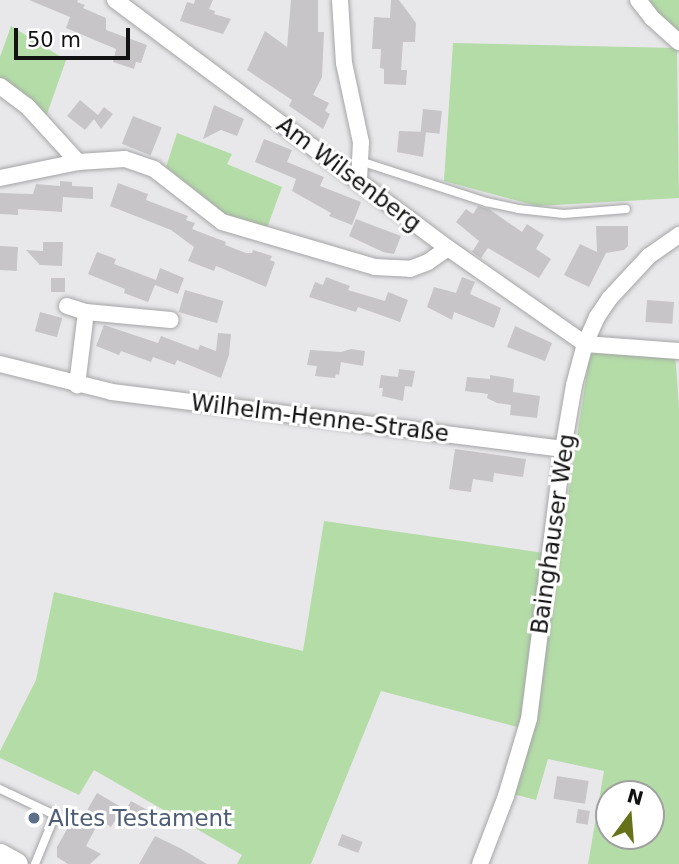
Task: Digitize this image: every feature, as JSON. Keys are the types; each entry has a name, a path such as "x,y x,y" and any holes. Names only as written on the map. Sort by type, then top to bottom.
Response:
{"main road":[{"path":"0,855 16,864"}],"street":[{"name":"Am Wilsenberg","path":"114,0 448,248 585,344"},
{"path":"340,0 341,44 359,130 359,180"},
{"path":"638,0 652,18 679,42"},
{"path":"0,86 27,106 78,162"},
{"path":"0,178 78,162 111,159 140,163 168,178 222,222 375,267 394,271 410,269 428,262 448,248"},
{"name":"Bainghauser Weg","path":"480,864 506,796 529,719 564,449 574,385 585,344 597,317 623,282 649,256 679,235"},
{"path":"66,306 86,312 171,320"},
{"path":"77,385 86,312"},
{"path":"585,344 679,351"},
{"name":"Wilhelm-Henne-Straße","path":"0,364 112,392 564,449"}],"lane":[{"path":"360,161 518,209 564,214 626,209"},
{"path":"0,789 55,815 35,864"}],"green space":[{"path":"647,0 679,0 679,34 665,22"},
{"path":"11,26 66,60 46,117 0,80 0,57"},
{"path":"453,43 677,48 679,198 537,206 444,181"},
{"path":"177,133 232,154 227,164 282,187 267,228 225,214 166,167"},
{"path":"590,352 675,352 679,407 679,864 588,864 595,823 595,850 665,850 665,780 602,780 604,771 548,759 536,800 513,794 532,731"},
{"path":"324,521 544,553 521,728 381,691 311,864 237,864 242,855 94,770 79,795 0,758 0,751 36,680 54,592 303,651"}],"building":[{"path":"29,0 78,0 77,2 85,5 83,8 106,18 106,30 147,45 141,63 136,62 134,69 113,62 116,49 66,28 70,17"},
{"path":"195,0 213,0 209,9 215,11 214,14 231,19 223,34 180,21 187,2 194,4"},
{"path":"291,0 318,0 318,32 324,32 322,77 313,95 329,103 325,111 330,114 323,129 289,106 292,100 247,70 265,31 287,47"},
{"path":"391,0 399,0 416,23 415,42 403,42 401,70 407,70 406,85 384,84 384,69 380,68 381,49 372,49 374,17 390,18"},
{"path":"80,100 98,115 104,107 113,114 101,129 94,119 85,130 67,116"},
{"path":"214,105 244,119 237,136 221,130 203,139"},
{"path":"423,109 442,111 439,134 421,132"},
{"path":"133,116 162,128 151,155 122,144"},
{"path":"399,131 426,132 423,157 397,152"},
{"path":"264,139 292,150 287,162 324,177 320,186 361,202 352,225 329,216 331,213 292,191 296,179 255,162"},
{"path":"60,181 72,182 72,186 93,187 93,199 63,197 62,212 18,209 18,215 0,214 0,193 33,194 36,184 60,186"},
{"path":"118,183 148,194 146,200 188,216 186,220 195,223 192,229 226,242 225,245 246,253 252,253 253,250 272,256 270,260 275,262 266,287 216,266 214,271 188,261 194,247 171,230 110,206"},
{"path":"478,206 489,209 522,232 527,224 544,235 536,249 551,259 539,278 488,248 481,258 472,252 479,241 456,222 466,209 473,214"},
{"path":"356,219 401,236 394,254 383,252 349,236"},
{"path":"596,226 628,226 628,246 624,250 606,253 589,287 564,275 580,244 597,252"},
{"path":"43,242 63,242 62,266 40,265 26,250 43,251"},
{"path":"0,246 18,247 17,271 0,270"},
{"path":"97,252 116,259 114,264 156,280 160,268 184,278 178,294 155,285 148,302 124,293 125,289 88,274"},
{"path":"326,277 350,286 348,290 385,301 388,292 408,300 400,322 358,307 356,312 309,297 315,282 323,285"},
{"path":"462,277 475,282 470,294 501,308 494,328 454,312 452,320 427,307 434,287 456,293"},
{"path":"51,278 65,278 65,292 51,292"},
{"path":"185,290 223,301 217,323 179,312"},
{"path":"647,300 674,302 672,324 645,322"},
{"path":"40,312 62,318 57,337 35,331"},
{"path":"104,325 158,343 161,336 198,350 200,345 216,351 218,333 231,334 229,355 221,378 177,360 175,365 153,357 151,362 121,351 119,355 96,346"},
{"path":"515,326 552,343 545,361 507,347"},
{"path":"351,349 365,351 363,366 341,362 339,375 336,374 335,378 315,376 317,366 307,365 310,350 341,352"},
{"path":"399,369 415,371 412,387 405,386 403,401 382,396 383,388 379,388 381,375 398,377"},
{"path":"490,375 514,379 513,392 540,396 537,418 510,415 511,405 497,403 487,398 488,394 465,391 467,377 490,379"},
{"path":"455,449 526,459 523,477 494,473 493,482 473,479 471,492 449,489"},
{"path":"557,776 589,781 585,804 553,799"},
{"path":"97,793 123,808 111,827 100,820 86,846 101,854 90,864 68,864 57,857 57,847 71,822 78,826"},
{"path":"131,801 147,810 140,822 124,813"},
{"path":"578,809 590,811 588,825 576,823"},
{"path":"342,834 363,842 358,853 338,845"},
{"path":"155,836 180,848 207,864 139,864"}],"place":[{"name":"Altes Testament","path":"34,818"}]}
